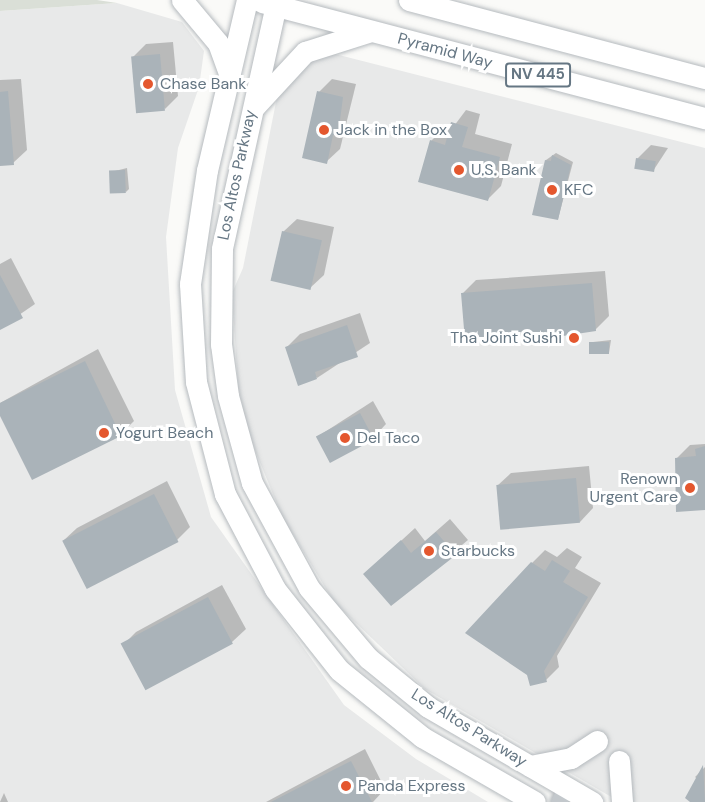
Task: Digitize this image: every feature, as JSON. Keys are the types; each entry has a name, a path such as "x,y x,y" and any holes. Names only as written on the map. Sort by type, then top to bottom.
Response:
{"main road":[{"path":"182,0 218,44 230,73"},
{"name":"Los Altos Parkway","path":"247,0 195,233 190,322 196,382 210,446 244,535 301,627 339,670 385,709 462,760 535,802"},
{"name":"Pyramid Way","path":"255,0 276,3 372,31 705,118"},
{"name":"NV 445","path":"409,0 705,78"},
{"name":"Los Altos Parkway","path":"276,3 222,249 221,344 239,443 279,538 309,588 368,658 428,707 530,766 564,795 592,802"},
{"path":"251,111 305,52 372,31"},
{"path":"196,382 211,406 248,513 258,529 279,538"},
{"path":"244,535 268,550 331,638 344,651 368,658"},
{"path":"530,766 571,758 597,741"},
{"path":"462,760 506,802"},
{"path":"619,762 622,802"}],"shaded area":[{"path":"0,0 97,0 117,3 0,11"},
{"path":"117,3 182,22 204,51 199,87 178,148 166,237 175,390 211,517 344,705 416,759 488,802 0,802 0,11"},
{"path":"331,53 705,148 705,802 620,802 425,689 334,602 283,518 249,436 238,387 232,293 243,268 277,97 298,65"}],"building":[{"name":"Chase Bank","path":"160,54 165,111 136,113 131,57"},
{"path":"8,91 14,165 0,166 0,92"},
{"name":"Jack in the Box","path":"317,91 343,97 338,136 333,135 327,164 302,158"},
{"name":"U.S. Bank","path":"451,122 468,127 462,147 500,157 488,201 418,182 430,140 445,145"},
{"name":"KFC","path":"552,155 571,165 558,220 532,215 545,160 551,161"},
{"path":"636,158 656,161 654,172 634,169"},
{"path":"125,170 126,193 110,194 109,171"},
{"path":"282,231 322,240 310,290 271,281"},
{"path":"0,275 23,318 0,330"},
{"path":"592,283 596,331 543,339 543,333 516,335 517,342 465,341 461,293"},
{"path":"347,325 358,357 315,372 317,379 298,386 285,347"},
{"path":"589,342 609,342 609,354 589,354"},
{"path":"85,361 121,436 32,480 0,416 0,403"},
{"name":"Del Taco","path":"360,413 374,439 330,463 316,436"},
{"name":"Renown Urgent Care","path":"705,446 705,510 676,512 675,458 696,456 695,449"},
{"path":"576,478 580,523 500,530 496,485"},
{"path":"154,494 179,542 87,589 62,541"},
{"path":"436,532 456,555 391,606 363,574 401,540 411,553"},
{"path":"552,560 570,571 563,582 588,597 544,671 547,682 530,686 527,675 465,633 531,562 545,571"},
{"path":"208,597 233,644 145,690 121,643"},
{"path":"351,761 372,802 271,802 337,768"},
{"path":"703,765 705,802 690,802 685,798"}],"place":[{"name":"Chase Bank","path":"148,84"},
{"name":"Jack in the Box","path":"324,130"},
{"name":"U.S. Bank","path":"459,170"},
{"name":"KFC","path":"552,190"},
{"name":"Tha Joint Sushi","path":"574,338"},
{"name":"Yogurt Beach","path":"104,433"},
{"name":"Del Taco","path":"345,438"},
{"name":"Renown Urgent Care","path":"690,488"},
{"name":"Starbucks","path":"429,551"},
{"name":"Panda Express","path":"346,786"}]}
